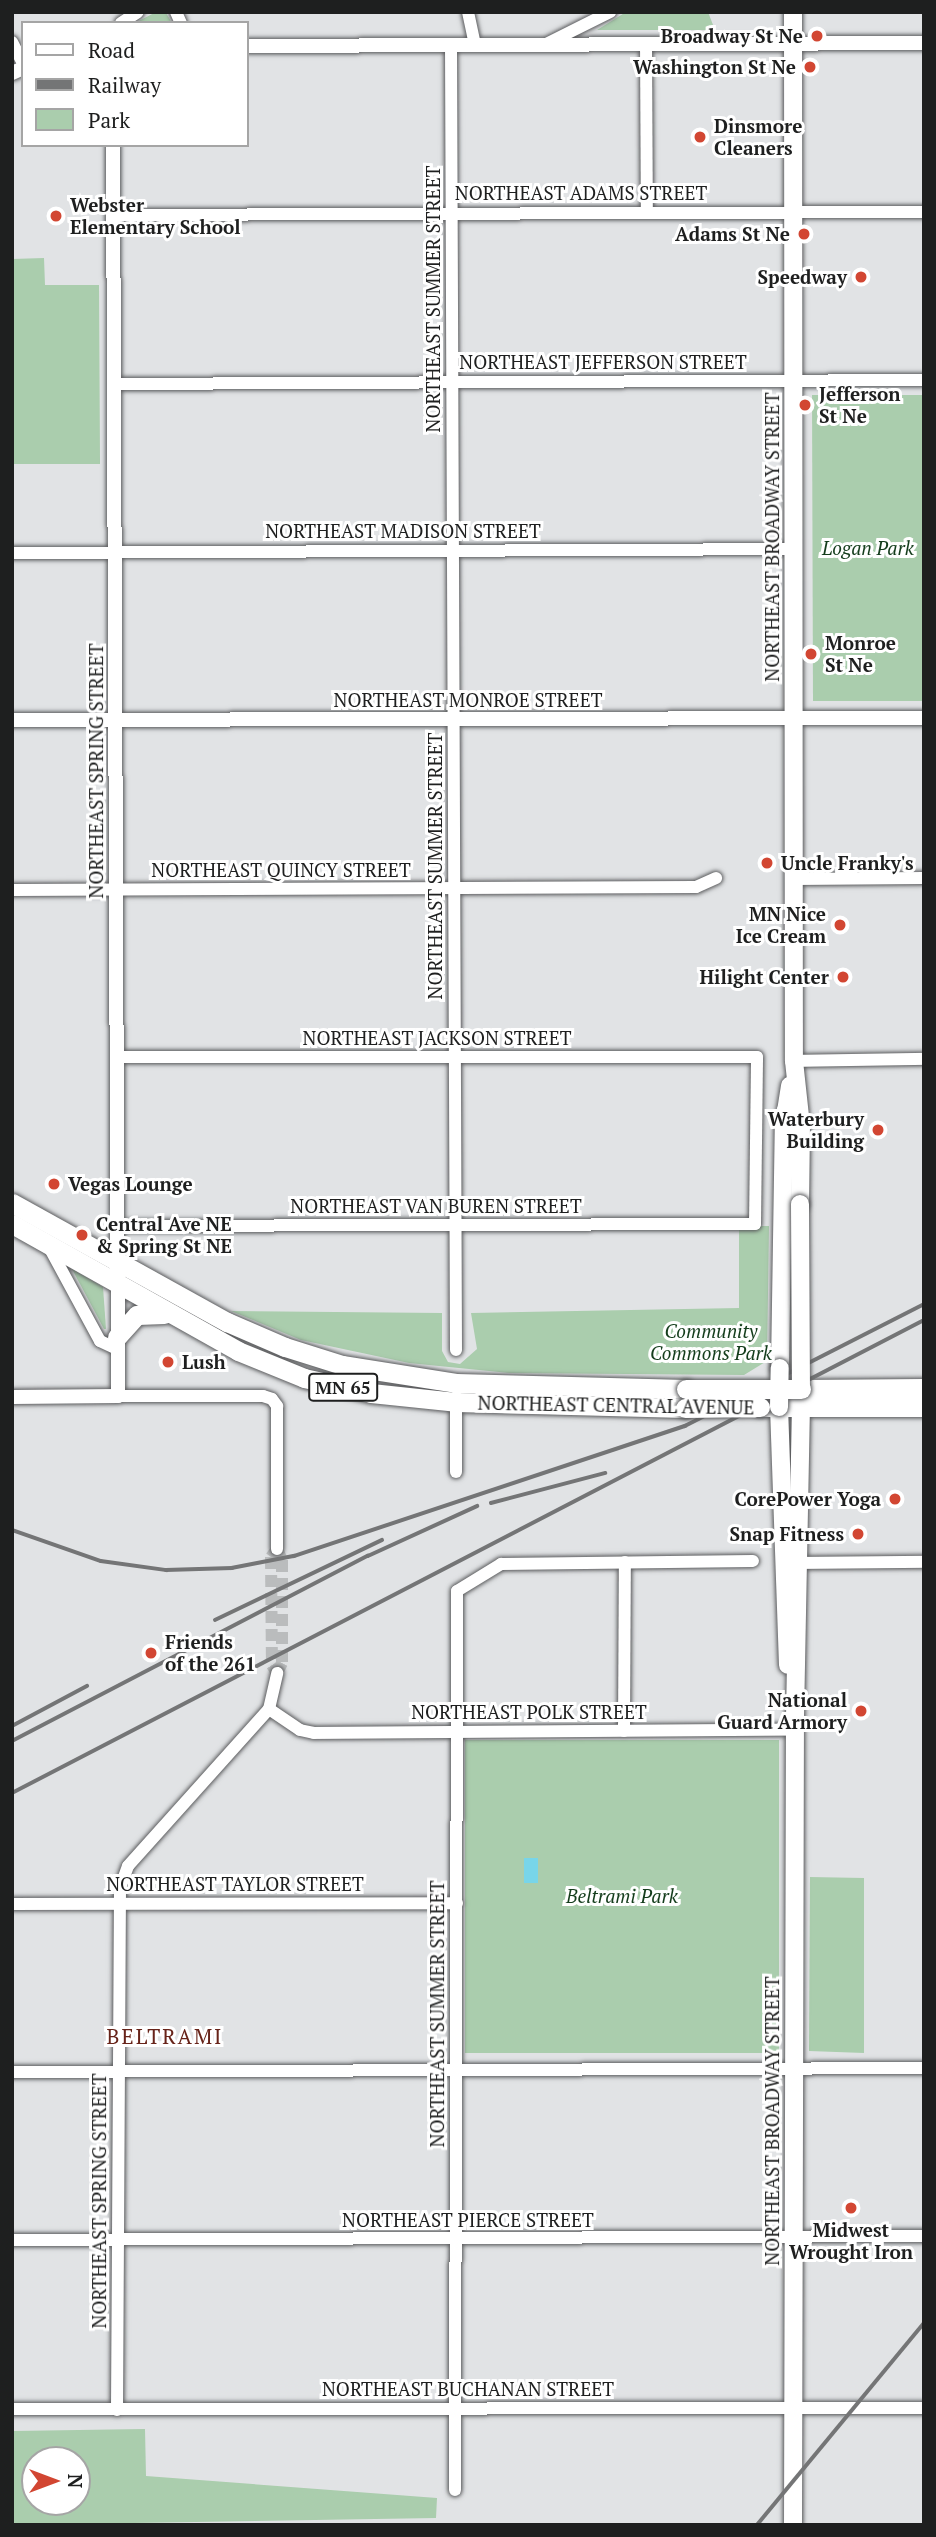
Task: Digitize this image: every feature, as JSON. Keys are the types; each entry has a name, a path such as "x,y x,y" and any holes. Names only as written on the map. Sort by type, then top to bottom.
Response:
{"main road":[{"name":"NORTHEAST BROADWAY STREET","path":"793,12 794,1061 801,1125 800,1563 794,1724 793,2525"},
{"name":"NORTHEAST BROADWAY STREET","path":"794,1061 784,1124 779,1398 784,1626 794,1724"},
{"name":"NORTHEAST CENTRAL AVENUE","path":"12,1203 227,1322 285,1347 456,1392"},
{"name":"NORTHEAST CENTRAL AVENUE","path":"12,1224 238,1351 304,1378 371,1393 801,1398 924,1407"},
{"path":"117,1343 124,1325 142,1312 180,1320"},
{"name":"NORTHEAST CENTRAL AVENUE","path":"801,1398 924,1388"}],"street":[{"path":"122,21 138,12"},
{"path":"468,12 475,45"},
{"path":"543,46 610,12"},
{"path":"12,42 21,62"},
{"path":"248,46 924,43"},
{"name":"NORTHEAST SUMMER STREET","path":"452,45 456,1350"},
{"path":"646,45 647,212"},
{"name":"NORTHEAST SPRING STREET","path":"113,147 118,1396"},
{"name":"NORTHEAST ADAMS STREET","path":"113,215 924,212"},
{"name":"NORTHEAST JEFFERSON STREET","path":"113,384 924,380"},
{"name":"NORTHEAST MADISON STREET","path":"12,553 793,549"},
{"name":"NORTHEAST MONROE STREET","path":"12,720 924,718"},
{"name":"NORTHEAST QUINCY STREET","path":"12,890 696,887 716,878"},
{"path":"794,879 924,878"},
{"name":"NORTHEAST JACKSON STREET","path":"117,1057 757,1057 755,1224"},
{"path":"794,1061 924,1059"},
{"name":"NORTHEAST VAN BUREN STREET","path":"116,1226 755,1224"},
{"path":"48,1244 100,1341 117,1343"},
{"path":"456,1392 456,1472"},
{"path":"12,1397 263,1395 272,1399 276,1406 277,1549"},
{"path":"625,1731 625,1562 753,1561"},
{"name":"NORTHEAST SUMMER STREET","path":"455,2490 457,1591 501,1564 625,1562"},
{"path":"800,1563 924,1562"},
{"path":"270,1709 277,1672"},
{"name":"NORTHEAST SPRING STREET","path":"117,2410 119,1903 128,1866 270,1709"},
{"name":"NORTHEAST POLK STREET","path":"270,1709 300,1730 314,1732 625,1731 794,1724"},
{"name":"NORTHEAST TAYLOR STREET","path":"12,1904 457,1903"},
{"path":"12,2072 924,2068"},
{"name":"NORTHEAST PIERCE STREET","path":"12,2240 924,2236"},
{"name":"NORTHEAST BUCHANAN STREET","path":"12,2409 924,2408"}],"green space":[{"path":"156,12 166,13 171,21 139,21"},
{"path":"626,12 708,12 715,30 597,30"},
{"path":"44,258 45,285 99,285 100,464 12,464 12,259"},
{"name":"Logan Park","path":"812,395 924,395 924,701 813,701"},
{"name":"Community Commons Park","path":"739,1226 769,1226 767,1361 744,1375 509,1373 409,1363 301,1340 231,1311 442,1313 442,1351 448,1362 460,1364 477,1349 471,1313 739,1308"},
{"path":"72,1269 103,1287 106,1329 104,1329"},
{"name":"Beltrami Park","path":"465,1740 779,1740 779,2053 465,2053"},
{"path":"810,1877 864,1878 864,2053 809,2051"},
{"path":"145,2429 146,2476 437,2498 436,2518 12,2525 12,2431"}],"water":[{"path":"524,1858 538,1858 538,1883 524,1883"}],"tunnel":[{"path":"277,1549 271,1557 272,1665 277,1673"},
{"path":"277,1549 282,1560 282,1663 277,1673"}],"railway":[{"path":"12,1530 101,1561 166,1570 232,1568 294,1556 685,1426 924,1304"},
{"path":"12,1793 924,1320"},
{"path":"491,1503 605,1473"},
{"path":"12,1741 368,1556 477,1506"},
{"path":"215,1620 382,1540"},
{"path":"12,1726 87,1686"},
{"path":"757,2525 924,2323"}],"place":[{"name":"Broadway St Ne","path":"817,36"},
{"name":"Washington St Ne","path":"810,67"},
{"name":"Dinsmore Cleaners","path":"700,137"},
{"name":"Webster Elementary School","path":"56,216"},
{"name":"Adams St Ne","path":"804,234"},
{"name":"Speedway","path":"861,277"},
{"name":"Jefferson St Ne","path":"805,405"},
{"name":"Monroe St Ne","path":"811,654"},
{"name":"Uncle Franky's","path":"767,863"},
{"name":"MN Nice Ice Cream","path":"840,925"},
{"name":"Hilight Center","path":"843,977"},
{"name":"Waterbury Building","path":"878,1130"},
{"name":"Vegas Lounge","path":"54,1184"},
{"name":"Central Ave NE & Spring St NE","path":"82,1235"},
{"name":"Lush","path":"168,1362"},
{"name":"CorePower Yoga","path":"895,1499"},
{"name":"Snap Fitness","path":"858,1534"},
{"name":"Friends of the 261","path":"151,1653"},
{"name":"National Guard Armory","path":"861,1711"},
{"name":"Midwest Wrought Iron","path":"851,2208"}],"district":[{"name":"BELTRAMI","path":"165,2036"}]}
